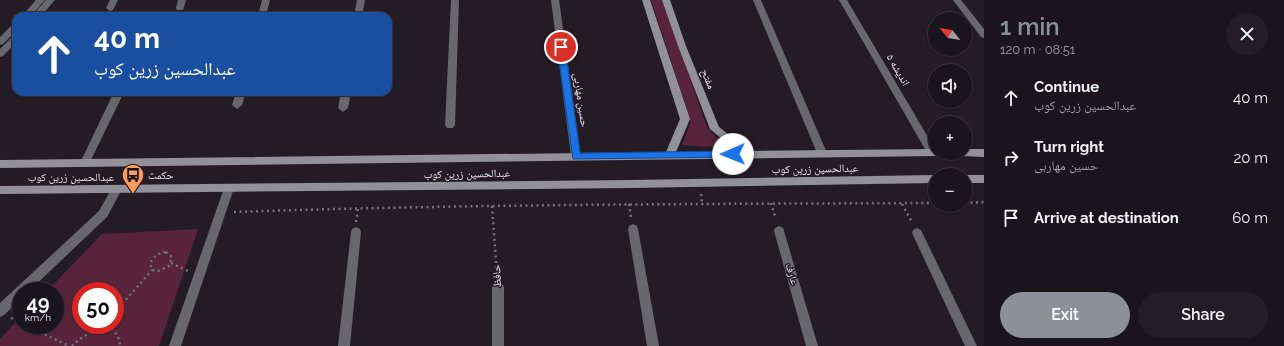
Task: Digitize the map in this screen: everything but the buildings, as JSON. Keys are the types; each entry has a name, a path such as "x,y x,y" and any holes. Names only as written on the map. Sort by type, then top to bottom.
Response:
{"main road":[{"path":"646,0 685,119 670,155"},
{"name":"مفتح","path":"666,0 682,46 715,129 747,154"},
{"name":"عبدالحسین زرین کوب","path":"0,164 822,153 928,153"},
{"path":"972,153 984,153"},
{"name":"عبدالحسین زرین کوب","path":"0,190 631,184 928,179"},
{"path":"972,179 984,179"}],"street":[{"path":"30,12 41,0"},
{"path":"40,12 51,0"},
{"path":"110,8 114,0"},
{"path":"263,12 266,0"},
{"path":"359,12 361,0"},
{"path":"450,126 455,0"},
{"name":"حسین مهاربی","path":"555,0 576,156"},
{"path":"757,0 822,153"},
{"name":"اندیشه ۵","path":"843,0 928,143"},
{"path":"957,0 984,36"},
{"path":"0,42 3,36 12,29"},
{"path":"0,54 12,40"},
{"path":"85,163 117,96"},
{"path":"237,105 240,96"},
{"path":"343,108 345,96"},
{"path":"175,346 229,188"},
{"path":"31,282 103,214 117,189"},
{"path":"633,229 653,346"},
{"name":"عارف","path":"779,231 812,346"},
{"path":"344,346 356,232"},
{"path":"917,233 971,346"},
{"name":"حافظ","path":"498,287 498,346"},
{"path":"0,311 12,300"}],"path":[{"path":"972,203 984,202"},
{"path":"221,212 492,206 771,203 928,203"},
{"path":"771,203 779,231"},
{"path":"902,204 917,233"},
{"name":"حافظ","path":"492,206 498,287"},
{"path":"124,302 152,270 151,261 156,255 162,252 171,255 171,263 162,271 152,270"},
{"path":"171,263 199,276"},
{"path":"44,334 69,346"},
{"path":"72,346 84,334"},
{"path":"117,334 119,337 120,346"}],"shaded area":[{"path":"651,0 663,0 707,128 727,148 682,145 691,122"},
{"path":"198,229 159,346 0,346 0,339 12,326 12,334 64,334 64,282 56,282 102,234"}],"place":[{"name":"حکمت","path":"133,194"}],"route":[{"path":"561,47 576,156 733,154"}]}
